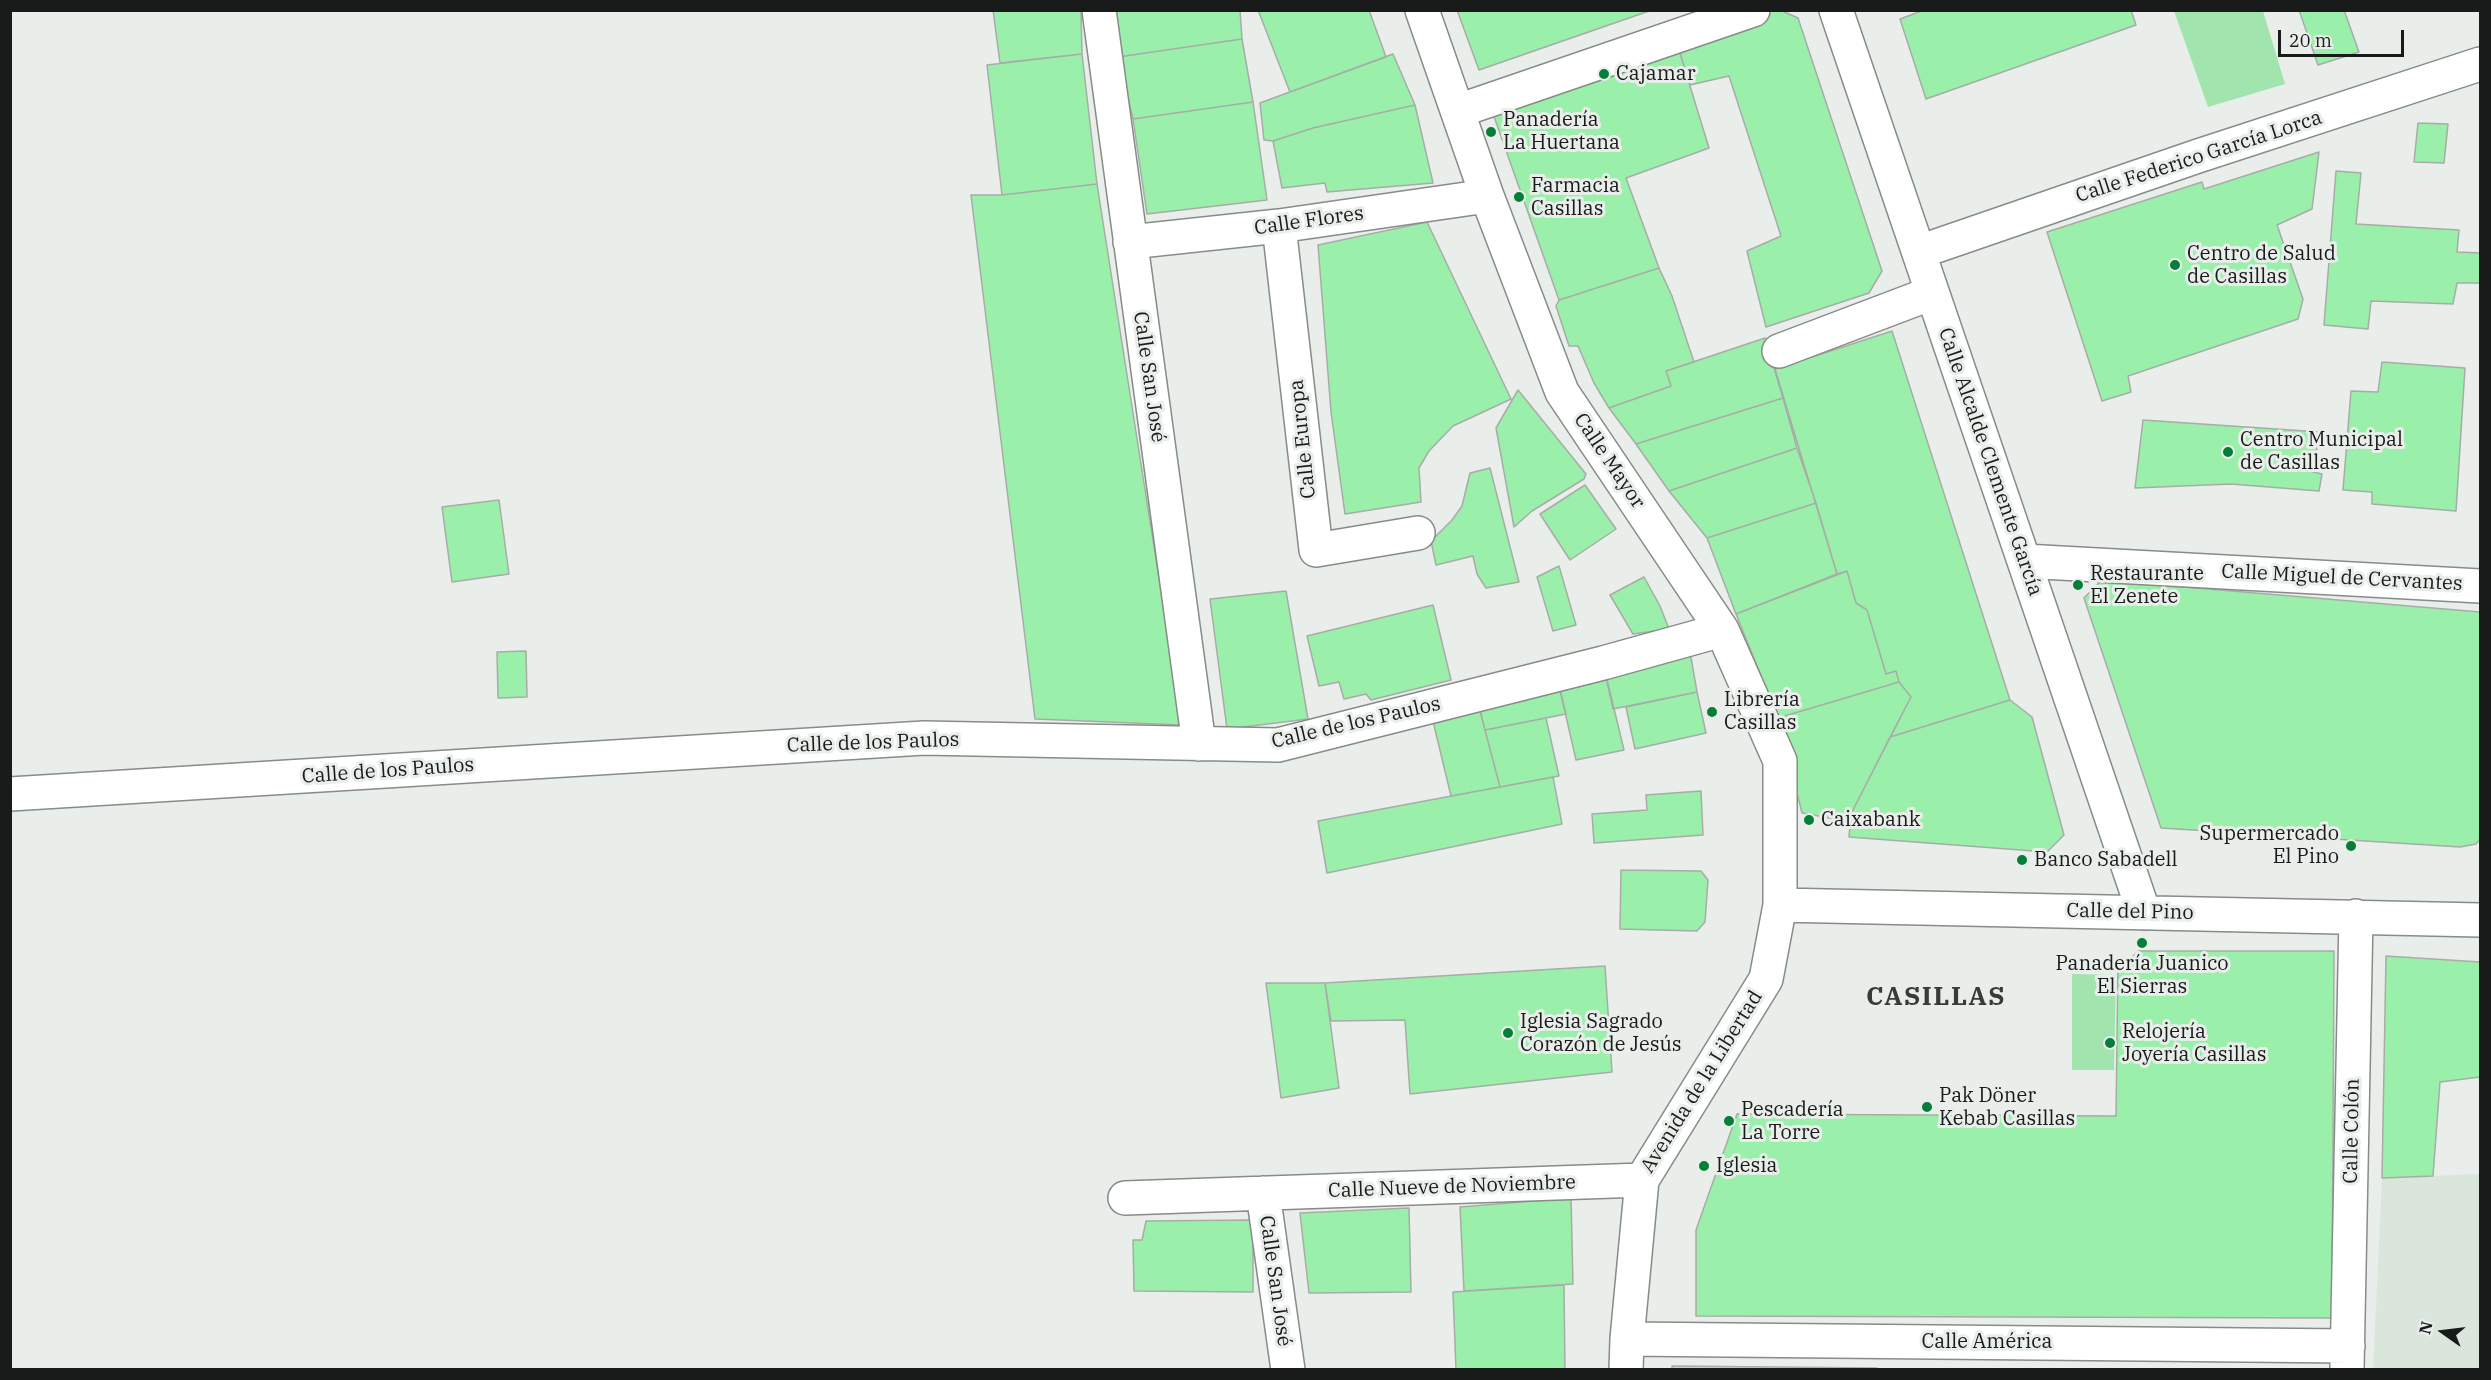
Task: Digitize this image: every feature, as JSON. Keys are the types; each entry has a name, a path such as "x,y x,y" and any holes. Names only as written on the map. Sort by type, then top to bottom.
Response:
{"street":[{"name":"Calle San José","path":"1099,10 1199,744"},
{"name":"Calle Mayor","path":"1422,10 1487,196 1562,392 1722,630 1780,761 1780,905"},
{"path":"1458,111 1753,10"},
{"name":"Calle Alcalde Clemente García","path":"1836,10 2144,913"},
{"name":"Calle Federico García Lorca","path":"1918,252 2198,156 2481,64"},
{"name":"Calle Flores","path":"1130,242 1279,226 1487,196"},
{"name":"Calle Europa","path":"1279,226 1316,550 1418,533"},
{"path":"1779,351 1932,293"},
{"name":"Calle Miguel de Cervantes","path":"2024,561 2481,586"},
{"name":"Calle de los Paulos","path":"10,794 924,738 1278,745 1604,663 1722,630"},
{"name":"Calle del Pino","path":"1780,905 2481,920"},
{"name":"Avenida de la Libertad","path":"1626,1354 1642,1180 1766,979 1780,905"},
{"name":"Calle Colón","path":"2347,1358 2356,916"},
{"name":"Calle Nueve de Noviembre","path":"1125,1198 1642,1180"},
{"name":"Calle San José","path":"1263,1193 1288,1370"},
{"name":"Calle América","path":"1626,1354 2347,1358"}],"shaded area":[{"path":"2480,1174 2480,1369 2373,1370 2382,1178"}],"green space":[{"path":"2174,11 2263,11 2285,84 2208,107"},
{"path":"2072,974 2116,975 2114,1070 2072,1070"}],"building":[{"path":"993,10 1081,10 1082,54 1000,63"},
{"path":"1114,10 1240,10 1242,39 1118,57"},
{"path":"1258,10 1369,10 1386,57 1290,92"},
{"path":"1457,10 1652,10 1479,70"},
{"path":"1770,10 1780,10 1798,18 1882,271 1869,293 1766,327 1747,251 1781,236 1729,76 1690,85 1675,37"},
{"path":"1924,10 2131,10 2136,25 1926,99 1900,19"},
{"path":"2299,10 2344,10 2359,52 2318,65"},
{"path":"1675,37 1709,148 1626,178 1659,268 1559,300 1492,111"},
{"path":"1242,39 1253,102 1133,119 1118,57"},
{"path":"1082,54 1097,184 1002,195 987,65"},
{"path":"1393,54 1415,105 1313,128 1273,141 1264,140 1260,103"},
{"path":"1253,102 1267,200 1147,214 1133,119"},
{"path":"1415,105 1433,183 1327,192 1325,183 1282,188 1273,141 1313,128"},
{"path":"2418,123 2448,124 2444,163 2414,162"},
{"name":"Centro de Salud de Casillas","path":"2319,152 2312,209 2277,225 2303,299 2298,319 2128,376 2131,392 2102,401 2047,232 2202,182 2204,189"},
{"path":"2336,171 2361,173 2356,224 2459,230 2457,252 2480,253 2480,283 2457,283 2453,304 2371,301 2368,329 2324,325"},
{"path":"1097,184 1182,725 1035,719 971,195 1002,195"},
{"path":"1427,222 1511,399 1453,426 1429,451 1419,468 1421,502 1345,514 1331,412 1318,245"},
{"path":"1659,268 1672,296 1694,362 1666,371 1671,386 1609,408 1594,383 1578,346 1569,346 1556,306 1559,300"},
{"path":"1892,331 2010,700 1890,737 1911,697 1899,682 1896,671 1886,674 1867,610 1856,603 1847,571 1837,574 1775,369"},
{"path":"1765,338 1783,398 1636,444 1609,408 1671,386 1666,371"},
{"path":"2382,362 2465,368 2456,511 2372,504 2372,492 2343,490 2351,391 2378,392"},
{"path":"1518,390 1586,474 1584,479 1532,511 1514,527 1496,428"},
{"path":"1783,398 1797,448 1669,491 1636,444"},
{"name":"Centro Municipal de Casillas","path":"2143,420 2320,432 2313,472 2322,474 2319,491 2231,484 2135,488"},
{"path":"1797,448 1816,503 1707,538 1669,491"},
{"path":"1490,468 1519,582 1486,588 1477,574 1473,556 1436,565 1431,541 1462,506 1470,473"},
{"path":"1585,485 1616,529 1570,560 1540,514"},
{"path":"499,500 509,574 452,582 442,507"},
{"path":"1816,503 1837,574 1736,614 1707,538"},
{"path":"1559,566 1576,625 1553,631 1537,577"},
{"path":"1847,571 1856,603 1867,610 1886,674 1896,671 1899,682 1778,718 1736,614"},
{"path":"1644,577 1660,606 1669,629 1633,634 1610,595"},
{"path":"2102,580 2480,612 2480,839 2476,844 2460,847 2161,828 2084,598"},
{"path":"1286,591 1308,719 1227,729 1210,599"},
{"path":"1433,605 1451,680 1371,700 1366,694 1344,699 1339,682 1319,686 1307,636"},
{"path":"1689,646 1697,692 1613,709 1603,663"},
{"path":"526,651 527,697 498,698 497,652"},
{"path":"1603,663 1624,750 1576,760 1557,677"},
{"path":"1557,677 1566,714 1485,730 1477,697"},
{"path":"1899,682 1911,697 1851,814 1835,819 1802,813 1778,718"},
{"path":"1697,692 1706,733 1635,749 1626,707"},
{"path":"2010,700 2032,717 2064,835 2047,852 1849,837 1851,814 1890,737"},
{"path":"1479,707 1500,787 1451,796 1432,717"},
{"path":"1546,718 1559,776 1500,787 1485,730"},
{"path":"1553,777 1562,824 1327,873 1318,821"},
{"path":"1701,791 1703,835 1594,843 1592,814 1647,810 1646,795"},
{"path":"1621,870 1701,871 1708,880 1705,922 1697,931 1620,929"},
{"path":"2138,951 2334,951 2332,1318 1696,1316 1696,1230 1737,1114 2116,1116 2118,959 2130,959"},
{"path":"2386,956 2480,962 2480,1077 2440,1082 2433,1176 2382,1178"},
{"name":"Iglesia Sagrado Corazón de Jesús","path":"1605,966 1612,1072 1410,1094 1405,1020 1331,1021 1325,983"},
{"path":"1266,983 1325,983 1339,1088 1281,1098"},
{"path":"1571,1198 1573,1284 1464,1291 1460,1207"},
{"path":"1409,1208 1411,1292 1309,1293 1300,1213"},
{"path":"1253,1220 1253,1292 1134,1291 1133,1240 1142,1240 1146,1221"},
{"path":"1564,1285 1565,1370 1456,1370 1453,1292"},
{"path":"1672,1366 1877,1368 1672,1370"}],"place":[{"name":"Cajamar","path":"1604,74"},
{"name":"Panadería La Huertana","path":"1491,132"},
{"name":"Farmacia Casillas","path":"1519,197"},
{"name":"Centro de Salud de Casillas","path":"2175,265"},
{"name":"Centro Municipal de Casillas","path":"2228,452"},
{"name":"Restaurante El Zenete","path":"2078,585"},
{"name":"Librería Casillas","path":"1712,712"},
{"name":"Caixabank","path":"1809,820"},
{"name":"Supermercado El Pino","path":"2351,846"},
{"name":"Banco Sabadell","path":"2022,860"},
{"name":"Panadería Juanico El Sierras","path":"2142,943"},
{"name":"Iglesia Sagrado Corazón de Jesús","path":"1508,1033"},
{"name":"Relojería Joyería Casillas","path":"2110,1043"},
{"name":"Pak Döner Kebab Casillas","path":"1927,1107"},
{"name":"Pescadería La Torre","path":"1729,1121"},
{"name":"Iglesia","path":"1704,1166"}],"district":[{"name":"CASILLAS","path":"1936,997"}]}
